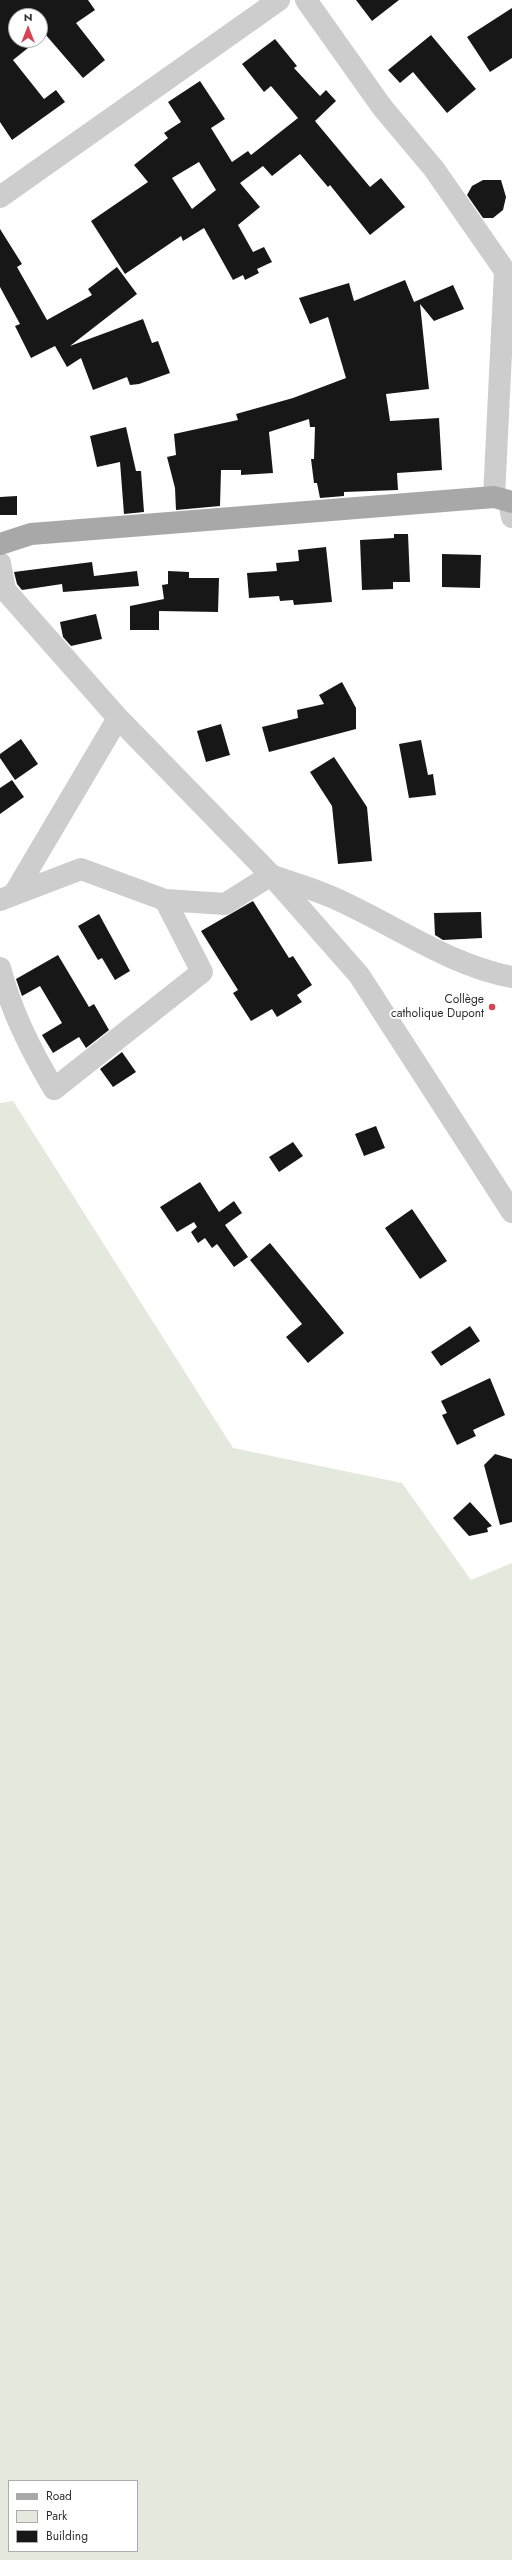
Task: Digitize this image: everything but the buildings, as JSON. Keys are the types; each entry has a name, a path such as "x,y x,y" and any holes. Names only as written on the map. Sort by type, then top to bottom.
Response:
{"main road":[{"path":"0,544 31,534 507,504"}],"street":[{"path":"0,197 279,0"},
{"path":"306,0 382,107 434,169 509,269 507,504"},
{"path":"0,563 5,590 118,718 271,875 359,975 512,1212"},
{"path":"7,897 118,718"},
{"path":"7,897 81,869 165,900 225,904 271,875"},
{"path":"271,875 334,898 419,941 488,972 512,977"},
{"path":"0,968 6,992 35,1058 54,1089 202,972 165,900"}],"green space":[{"path":"13,1101 233,1448 402,1483 471,1580 512,1563 512,2560 0,2560 0,1103"}],"place":[{"name":"Collège catholique Dupont","path":"492,1007"}]}
